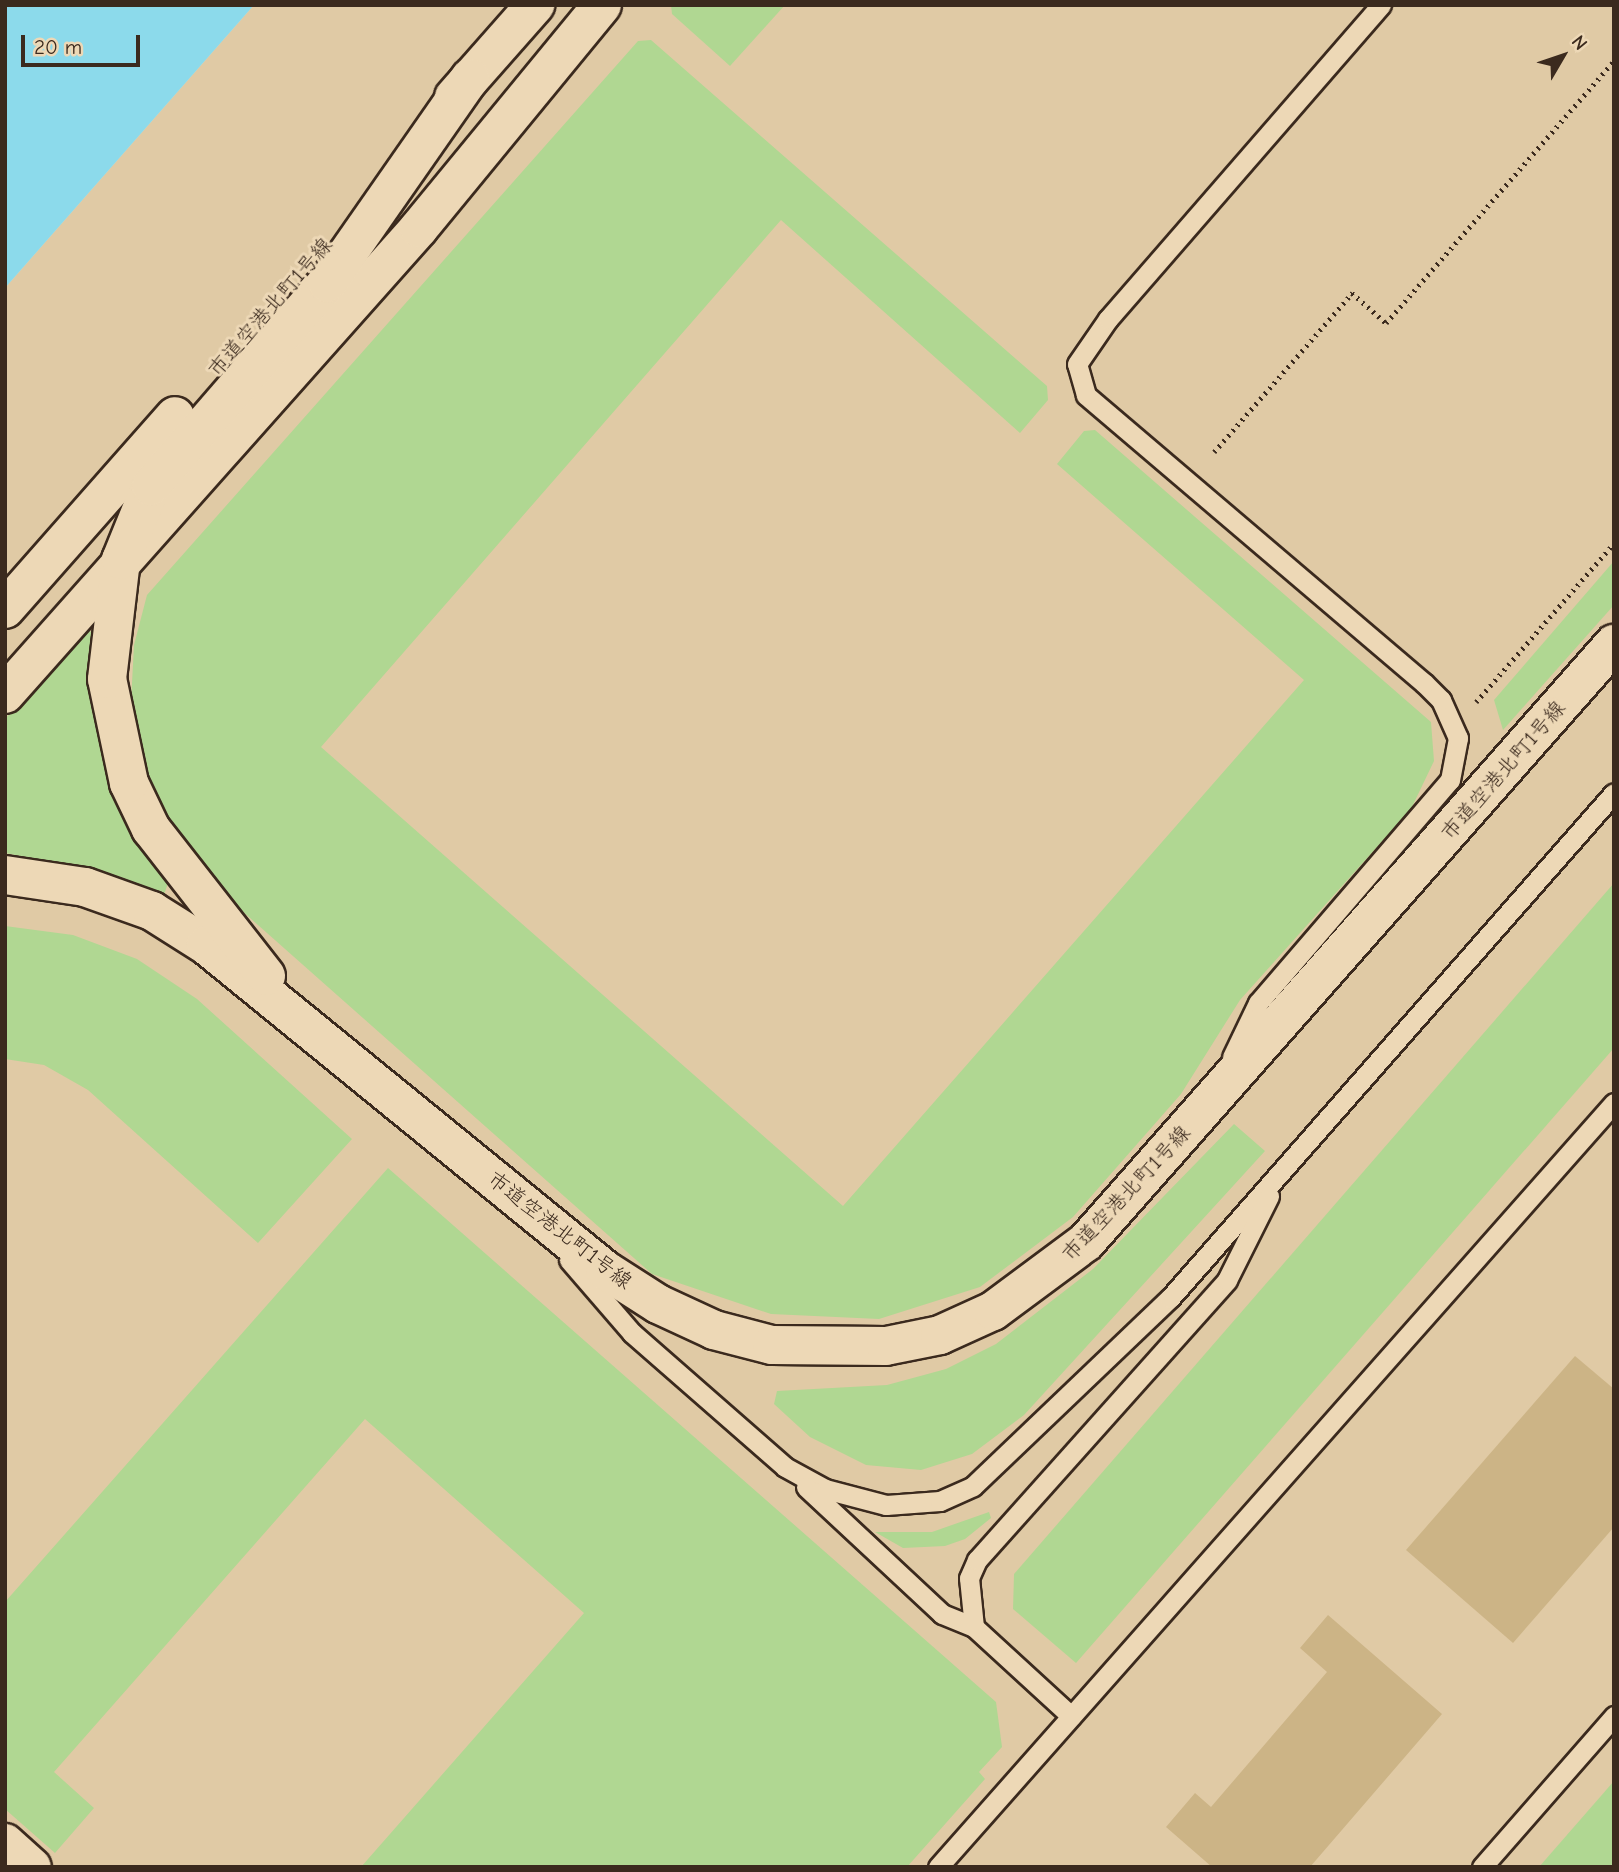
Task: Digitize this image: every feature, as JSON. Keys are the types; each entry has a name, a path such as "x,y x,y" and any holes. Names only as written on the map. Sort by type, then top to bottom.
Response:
{"street":[{"name":"市道空港北町1号線","path":"5,609 535,5"},
{"path":"5,694 419,228 601,5"},
{"path":"291,1012 151,830 129,783 107,679 121,561 151,486 327,283 470,78"},
{"name":"市道空港北町1号線","path":"5,875 85,887 152,911 291,1012 606,1270 714,1329 772,1345 886,1346 940,1335 1042,1280 1086,1242 1614,644"},
{"path":"5,1843 32,1867"}],"lane":[{"path":"1210,1102 1258,1003 1450,780 1458,738 1441,700 1424,683 1086,395 1077,364 1108,319 1381,5"},
{"path":"785,1467 825,1489 886,1505 940,1501 973,1486 1170,1298 1614,793"},
{"path":"938,1867 1614,1103"},
{"path":"974,1627 969,1578 977,1560 1227,1280 1281,1172"},
{"path":"517,1198 632,1333 785,1467 942,1614 974,1627 1071,1716"},
{"path":"1482,1867 1614,1716"}],"path":[{"path":"1213,452 1352,293 1386,323 1614,61"},
{"path":"1476,702 1614,542"}],"shaded area":[{"path":"254,5 1614,5 1614,1867 5,1867 5,288"}],"green space":[{"path":"671,5 785,5 730,66 672,14"},
{"path":"651,40 1047,386 1048,400 1020,433 781,220 321,747 843,1206 1304,680 1057,464 1084,431 1095,430 1431,722 1434,761 1411,809 1240,1000 1181,1094 1073,1217 980,1287 879,1319 771,1314 652,1274 197,871 157,816 138,753 131,702 134,645 147,595 638,41"},
{"path":"1614,561 1614,605 1503,730 1494,700"},
{"path":"84,628 95,634 130,827 168,883 164,895 107,873 5,853 5,719"},
{"path":"1614,883 1614,1048 1076,1663 1013,1609 1014,1574"},
{"path":"5,926 73,935 137,959 197,999 352,1139 258,1243 88,1090 44,1065 5,1059"},
{"path":"1234,1124 1265,1151 1024,1415 972,1454 921,1470 866,1465 810,1437 774,1404 777,1391 887,1385 946,1369 996,1344 1093,1269"},
{"path":"388,1168 996,1702 1002,1747 979,1772 985,1779 907,1867 361,1867 584,1613 365,1419 54,1772 94,1808 55,1853 5,1809 5,1602"},
{"path":"989,1512 991,1518 965,1539 945,1546 903,1548 875,1532 932,1532"},
{"path":"1614,1781 1614,1867 1539,1867"}],"water":[{"path":"5,5 254,5 5,288"}],"building":[{"path":"1575,1356 1614,1389 1614,1527 1513,1643 1406,1550"},
{"path":"1328,1615 1442,1714 1310,1867 1212,1867 1166,1827 1195,1793 1211,1807 1327,1672 1300,1648"}]}
